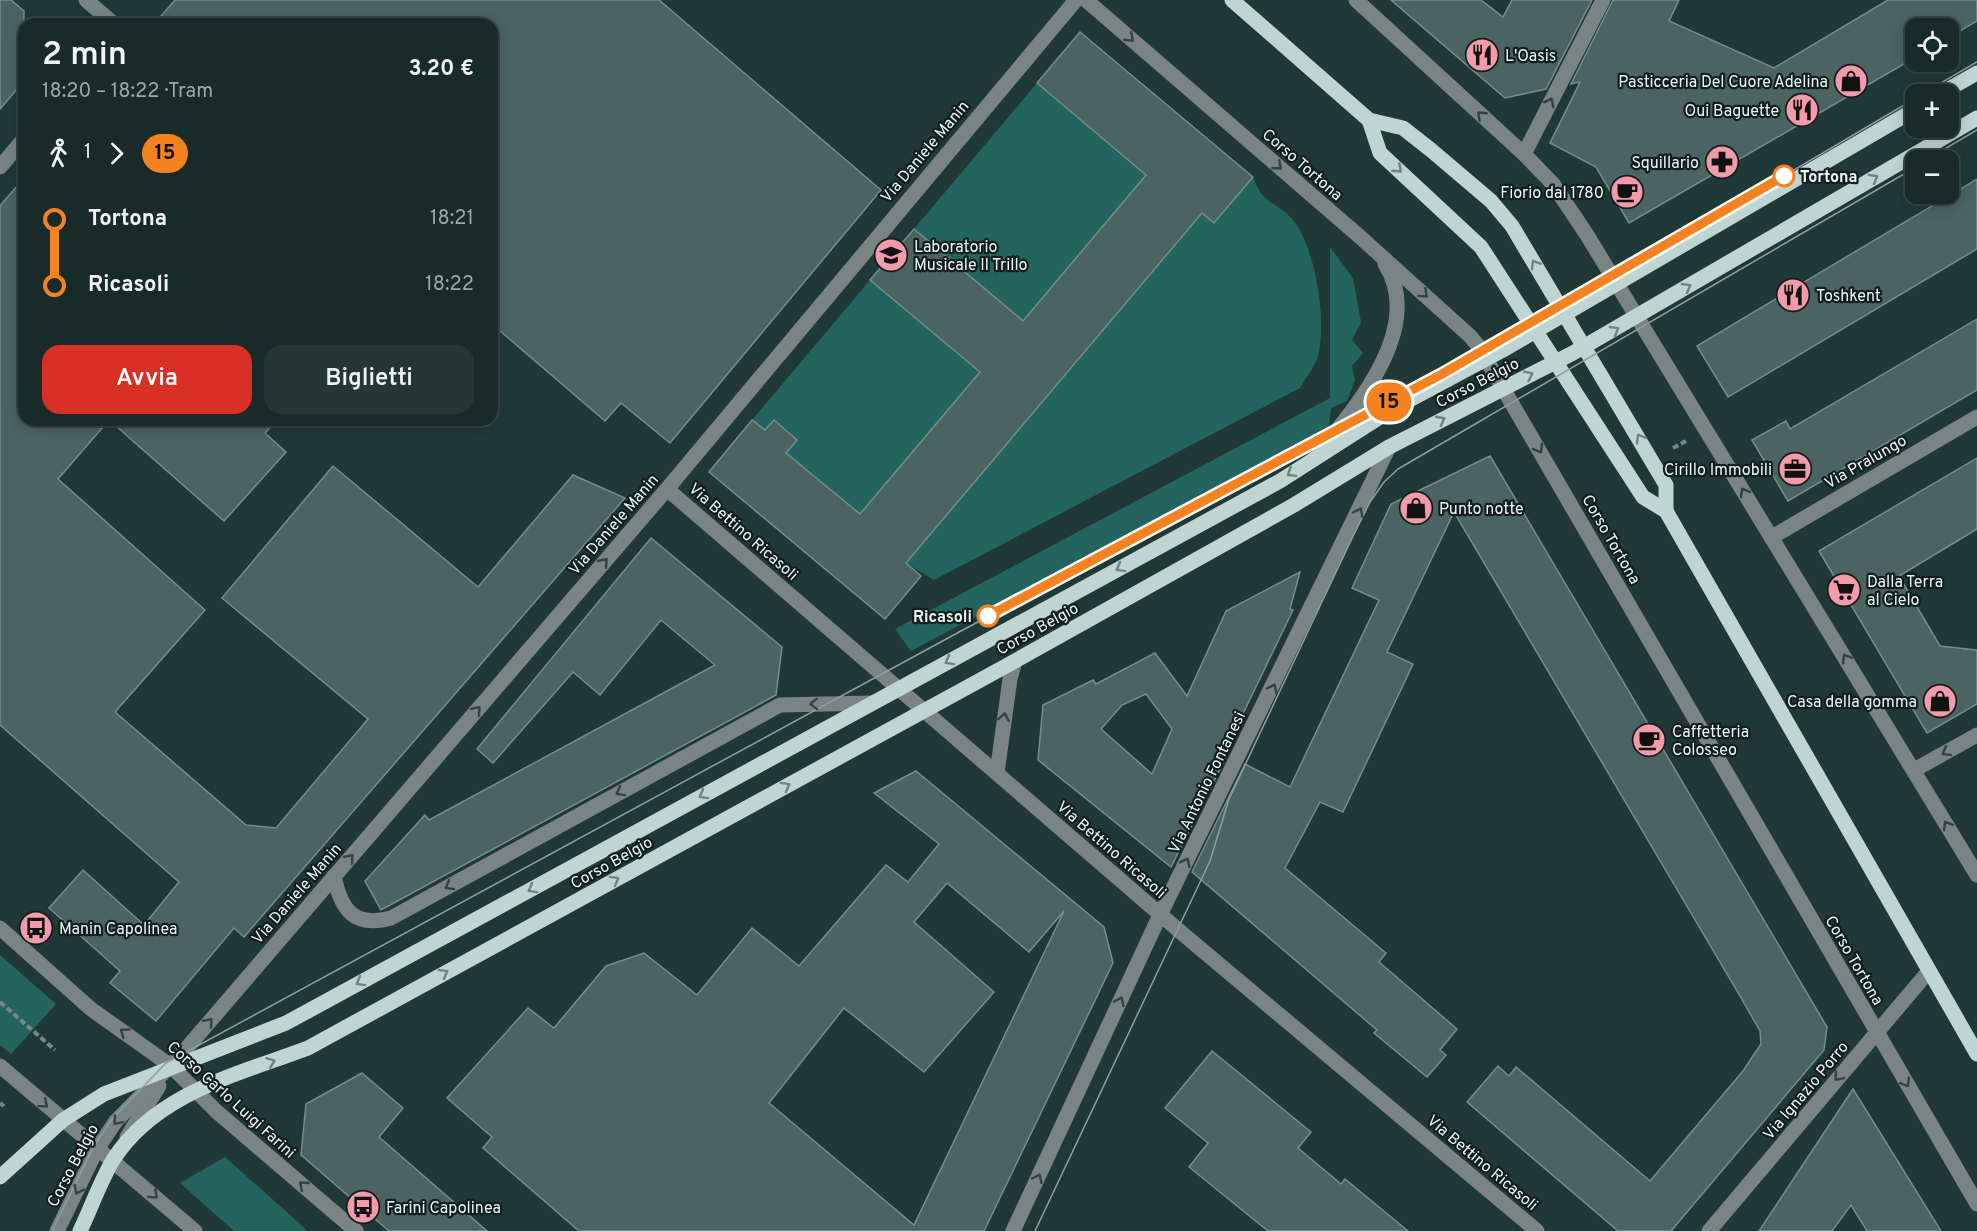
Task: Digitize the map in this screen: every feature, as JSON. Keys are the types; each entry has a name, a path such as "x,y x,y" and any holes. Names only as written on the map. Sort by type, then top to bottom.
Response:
{"main road":[{"path":"1232,0 1369,120 1403,128 1491,201 1512,226 1666,485 1666,511"},
{"path":"1958,84 1977,73"},
{"name":"Corso Belgio","path":"0,1178 63,1120 104,1094 286,1023 1280,481 1391,410 1487,360 1905,115"},
{"name":"Corso Belgio","path":"80,1231 113,1161 151,1118 196,1090 308,1048 1015,662 1294,505 1389,447 1585,347 1977,118"},
{"path":"1369,120 1380,153 1461,225 1481,247 1643,497 1666,511 1977,1054"}],"street":[{"path":"86,0 107,18"},
{"name":"Via Daniele Manin","path":"171,1066 667,489 1076,0"},
{"name":"Corso Tortona","path":"1086,0 1470,336 1503,387 1977,1204"},
{"path":"1356,0 1524,154 1552,184 1617,284 1977,875"},
{"path":"1524,154 1603,0"},
{"path":"0,168 18,146"},
{"path":"1312,460 1370,388 1392,337 1397,299 1389,271 1378,254"},
{"name":"Via Pralungo","path":"1772,537 1977,417"},
{"name":"Via Antonio Fontanesi","path":"1013,1231 1161,915 1389,447"},
{"name":"Via Bettino Ricasoli","path":"667,489 1161,915 1537,1231"},
{"path":"997,774 1010,678 1015,662"},
{"name":"Corso Belgio","path":"334,876 338,894 345,909 357,918 374,922 391,918 780,705 872,703"},
{"path":"1914,770 1977,735"},
{"name":"Corso Carlo Luigi Farini","path":"0,928 91,1009 171,1066 216,1111 356,1231"},
{"name":"Via Ignazio Porro","path":"1709,1231 1928,972"},
{"path":"0,1066 195,1231"},
{"path":"113,1161 171,1066"},
{"name":"Corso Belgio","path":"57,1231 98,1149 116,1121 171,1066"}],"path":[{"path":"0,1002 55,1050"}],"shaded area":[{"path":"1037,83 1152,168 1023,321 914,229"},
{"path":"1253,177 1266,199 1293,220 1301,233 1314,267 1320,307 1320,344 1317,359 1300,388 934,580 906,563 1202,213 1215,223"},
{"path":"1330,247 1353,278 1361,322 1352,340 1363,353 1352,366 1355,380 1347,401 1331,408 1329,428 911,651 895,629 1330,398"},
{"path":"870,280 980,372 856,519 752,420"},
{"path":"0,955 56,1004 11,1054 0,1045"},
{"path":"225,1157 308,1231 234,1231 180,1183"}],"building":[{"path":"0,0 11,0 24,11 24,18 18,18 18,88 0,109"},
{"path":"175,0 659,0 881,190 670,443 621,403 605,421 498,329 498,18 159,18"},
{"path":"1391,0 1481,0 1503,17 1512,0 1592,0 1546,89 1505,98"},
{"path":"1613,0 1679,0 1669,21 1774,68 1888,0 1977,0 1977,21 1959,32 1959,18 1905,18 1905,63 1629,223 1596,167 1550,143 1580,82 1571,84"},
{"path":"1080,32 1253,177 1214,223 1202,213 906,563 921,576 885,619 709,472 752,420 765,430 774,420 797,440 786,453 860,514 980,372 870,280 914,229 1023,321 1146,175 1037,83"},
{"path":"1977,179 1977,249 1728,397 1697,346 1935,204 1959,204 1959,190"},
{"path":"18,185 18,426 104,426 58,479 205,610 115,712 246,825 276,828 368,719 222,598 333,466 478,587 573,475 625,498 244,937 234,928 156,1021 110,983 120,971 49,908 83,870 144,925 179,882 0,725 0,206"},
{"path":"1977,319 1977,390 1788,501 1752,440 1786,421 1790,429"},
{"path":"116,426 271,426 265,433 286,452 224,521"},
{"path":"1490,456 1827,1027 1824,1050 1671,1231 1618,1231 1467,1102 1498,1066 1509,1076 1516,1067 1650,1181 1743,1071 1761,1044 1760,1031 1740,996 1454,512 1387,652 1413,664 1343,812 1320,802 1285,868 1386,953 1379,962 1457,1029 1440,1050 1446,1055 1427,1077 1374,1033 1377,1030 1192,872 1245,764 1290,787 1379,600 1352,588 1391,504"},
{"path":"1977,458 1977,529 1899,576 1940,646 1977,650 1977,704 1927,733 1819,551"},
{"path":"651,538 782,647 776,695 381,910 365,881 425,815 429,820 715,665 661,620 600,695 573,672 493,763 477,749"},
{"path":"1300,572 1290,609 1293,610 1239,722 1225,754 1227,755 1171,867 1038,760 1043,705 1093,680 1096,684 1155,653 1187,696 1226,611","holes":["1146,694 1172,729 1152,774 1101,729 1122,705"]},
{"path":"916,771 1104,927 1113,963 984,1231 579,1231 483,1148 492,1137 447,1098 528,1008 554,1028 606,966 644,953 697,995 752,928 799,966 886,865 908,882 939,844 874,793","holes":["947,883 1029,952 1064,911 914,1225 769,1103 844,1008 924,1072 994,992 914,922"]},
{"path":"1212,1051 1311,1132 1298,1148 1341,1184 1345,1179 1408,1231 1268,1231 1189,1167 1208,1143 1165,1108"},
{"path":"362,1073 403,1108 379,1137 487,1231 389,1231 301,1155 306,1104"},
{"path":"1853,1089 1941,1231 1867,1231 1851,1205 1832,1231 1759,1231"}],"tram line":[{"path":"1939,84 1977,62"},
{"path":"52,1231 94,1146 112,1119 166,1063 961,631 1442,374 1594,288 1905,104"},
{"path":"1943,150 1977,130"},
{"path":"1035,1231 1210,861 1229,799 1354,534 1370,502 1384,482 1398,469 1905,173"},
{"name":"15","path":"988,616 1442,374 1784,176"}],"place":[{"name":"L'Oasis","path":"1482,55"},
{"name":"Pasticceria Del Cuore Adelina","path":"1851,81"},
{"name":"Oui Baguette","path":"1802,110"},
{"name":"Squillario","path":"1722,162"},
{"name":"Tortona","path":"1784,176"},
{"name":"Fiorio dal 1780","path":"1627,192"},
{"name":"Laboratorio Musicale Il Trillo","path":"891,255"},
{"name":"Toshkent","path":"1793,295"},
{"name":"Cirillo Immobili","path":"1795,469"},
{"name":"Punto notte","path":"1416,508"},
{"name":"Dalla Terra al Cielo","path":"1844,590"},
{"name":"Ricasoli","path":"988,616"},
{"name":"Casa della gomma","path":"1940,701"},
{"name":"Caffetteria Colosseo","path":"1649,740"},
{"name":"Manin Capolinea","path":"36,928"},
{"name":"Farini Capolinea","path":"363,1207"}]}
